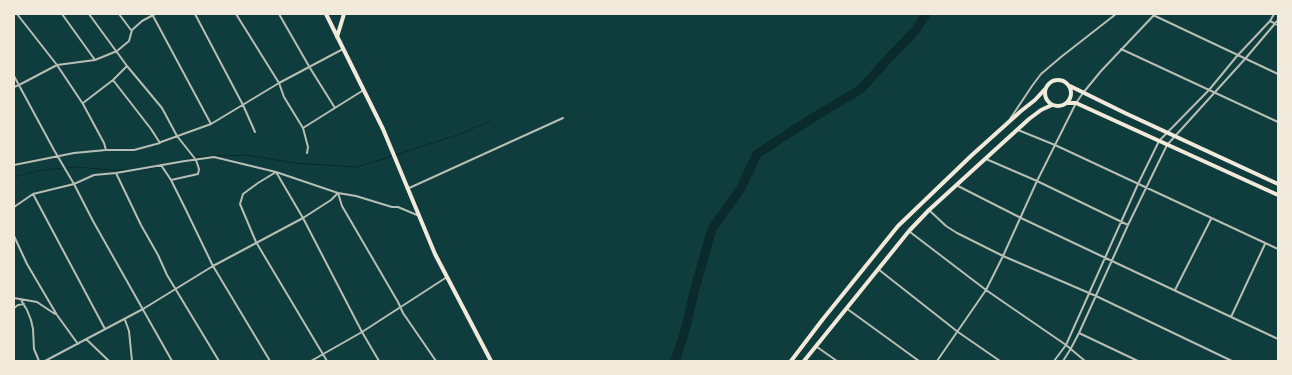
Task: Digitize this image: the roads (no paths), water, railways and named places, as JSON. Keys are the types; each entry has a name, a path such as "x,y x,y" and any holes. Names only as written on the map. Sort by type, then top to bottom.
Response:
{"highway":[{"path":"326,14 382,129 418,216 447,277 491,361"},
{"path":"337,37 344,14"},
{"path":"791,361 898,226 1035,100 1050,82 1057,79 1065,81 1082,93 1278,184"},
{"path":"1067,103 1072,95 1070,86"},
{"path":"1046,88 1046,98 1052,105"},
{"path":"804,361 909,231 929,210 1028,120 1041,110 1052,105 1076,103 1278,195"},
{"path":"927,198 933,206"}],"street":[{"path":"17,14 57,65 83,104 106,150"},
{"path":"62,14 95,60"},
{"path":"89,14 127,66 162,108 177,136 196,160 198,174 171,180"},
{"path":"119,14 132,30"},
{"path":"14,87 57,65 95,60 117,50 129,42 132,30 153,14 211,124"},
{"path":"195,14 243,105 255,132"},
{"path":"236,14 279,83 284,97 303,128 308,147 306,153"},
{"path":"279,14 335,108"},
{"path":"1008,123 1041,74 1116,14"},
{"path":"937,361 986,290 1037,181 1082,93 1154,14 1278,74"},
{"path":"1054,361 1066,345 1138,184 1160,142 1209,90 1270,21 1274,14"},
{"path":"1063,361 1080,333 1128,225 1167,145 1277,24 1278,20"},
{"path":"1270,21 1277,24"},
{"path":"14,164 74,153 134,150 160,143 211,124 279,83 343,49"},
{"path":"1122,49 1278,122"},
{"path":"83,104 127,66"},
{"path":"14,76 74,184 92,221 172,361"},
{"path":"113,80 160,143"},
{"path":"303,128 364,90"},
{"path":"407,189 563,118"},
{"path":"1018,130 1055,145 1278,249"},
{"path":"14,206 33,194 74,184 94,176 214,157 276,172 338,193 398,208 418,216"},
{"path":"986,159 1037,181 1128,225"},
{"path":"161,166 171,180 213,266 270,361"},
{"path":"276,172 303,218 379,361"},
{"path":"276,172 244,194 240,204 256,242 327,361"},
{"path":"116,173 130,205 167,275 219,361"},
{"path":"957,186 1104,258 1278,338"},
{"path":"45,361 125,319 213,266 303,218 331,200 338,193"},
{"path":"338,193 342,206 403,313 436,361"},
{"path":"33,194 106,329"},
{"path":"929,210 946,226 1003,256 1096,296 1232,361"},
{"path":"1175,291 1211,219"},
{"path":"909,231 986,290 1066,345 1085,361"},
{"path":"14,236 27,264 57,315 78,344"},
{"path":"1231,317 1265,243"},
{"path":"878,269 958,332 1000,361"},
{"path":"311,361 362,332 447,277"},
{"path":"14,298 37,302 57,315"},
{"path":"22,300 33,329 34,349 40,361"},
{"path":"14,308 24,304"},
{"path":"846,308 919,361"},
{"path":"125,319 129,331 132,361"},
{"path":"1080,333 1138,361"},
{"path":"86,339 109,361"},
{"path":"816,346 837,361"}],"waterway":[{"path":"675,361 685,331 712,229 741,188 757,154 861,89 915,31 926,14"},
{"path":"396,155 460,134 490,121"},
{"path":"214,156 247,155 295,163 356,167 393,156"},
{"path":"185,160 195,157 210,157"},
{"path":"141,170 161,166"},
{"path":"14,177 42,170 77,167 127,170"}]}
